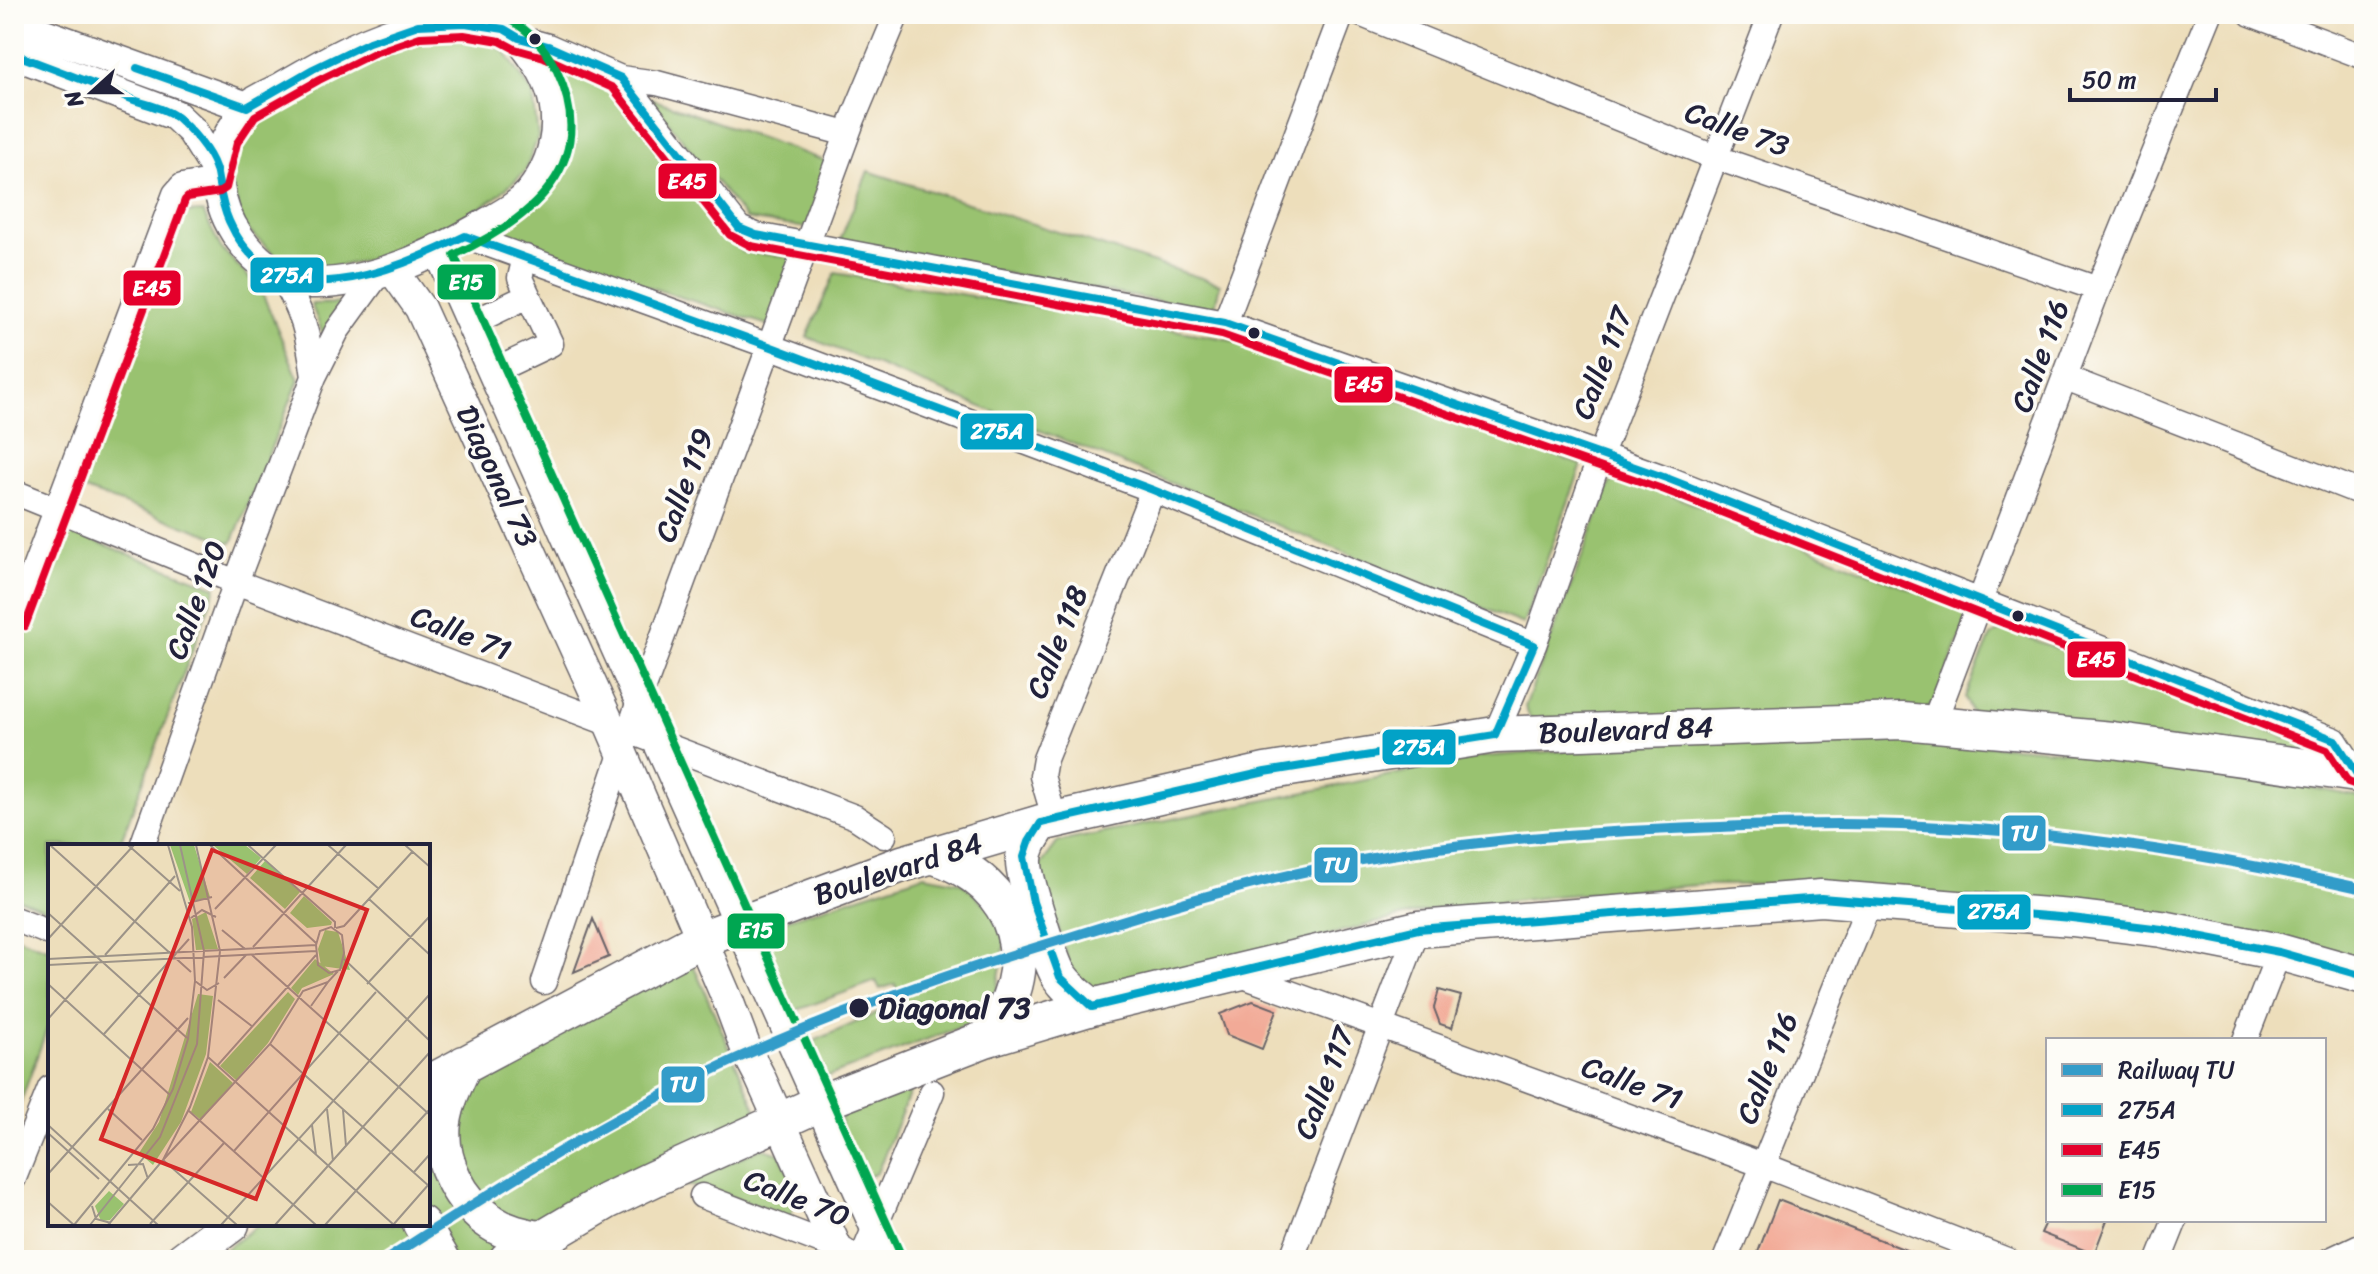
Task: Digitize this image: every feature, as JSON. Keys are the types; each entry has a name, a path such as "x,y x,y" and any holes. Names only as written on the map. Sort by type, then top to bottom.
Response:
{"highway":[{"name":"Boulevard 84","path":"430,1083 701,939 741,922 932,855 1048,822 1265,772 1495,735 1874,721 1934,722 2362,768"},
{"path":"1048,822 1028,842 1023,862 1057,974 1092,1007"},
{"path":"932,855 953,861 990,887 1003,905 1013,928 1018,951 1015,987 1009,1006 985,1039"},
{"path":"507,1260 607,1201 779,1121 985,1039 1092,1007 1232,971 1418,929 1813,899 1870,901 2162,929 2279,952 2364,976"},
{"path":"464,1064 446,1104 442,1125 443,1147 452,1179 471,1206 493,1224 515,1234 539,1239"},
{"path":"183,1260 228,1226"},
{"path":"422,1226 442,1260"}],"main road":[{"path":"14,54 175,115 192,131 217,176 233,229 251,254 281,276 304,282 322,283 386,271 451,243 511,209 528,195 545,171 554,149 559,123 545,71 519,38 486,20 465,23 422,20 313,69 247,107 226,138 217,176"},
{"path":"14,23 247,107"},
{"name":"Diagonal 73","path":"451,243 472,323 875,1225 860,1258"},
{"name":"Diagonal 73","path":"386,271 420,308 620,735 748,1054 779,1121 860,1258"}],"street":[{"name":"Calle 119","path":"544,982 620,735 640,698 847,134 897,14"},
{"path":"1225,323 1342,14"},
{"name":"Calle 73","path":"1360,14 1714,157 2098,289"},
{"name":"Calle 117","path":"1495,735 1534,645 1601,454 1771,14"},
{"name":"Calle 116","path":"1934,722 2098,289 2210,14"},
{"path":"2251,14 2364,57"},
{"path":"519,38 548,46 621,78 657,83 847,134"},
{"path":"621,78 739,228 756,235 1225,323 1601,454 1982,600 2335,740 2362,768"},
{"path":"14,622 175,194 182,186 217,176"},
{"path":"451,243 525,257 769,346 1153,490 1534,645"},
{"path":"494,371 551,344 520,278 525,257"},
{"name":"Calle 120","path":"143,844 236,582 314,377 352,307 386,271"},
{"name":"Calle 120","path":"281,276 297,301 309,339 314,377"},
{"path":"472,323 528,296"},
{"path":"2066,378 2364,494"},
{"name":"Calle 118","path":"1048,822 1042,776 1045,759 1153,490"},
{"name":"Calle 71","path":"14,492 620,735 660,744 855,817 884,836"},
{"name":"Calle 116","path":"1725,1260 1870,901"},
{"path":"14,919 48,932"},
{"name":"Calle 117","path":"1291,1260 1418,929"},
{"path":"2246,1038 2279,952"},
{"name":"Calle 71","path":"1232,971 1763,1165 2007,1260"},
{"path":"875,1225 932,1092"},
{"path":"14,1178 48,1093"},
{"name":"Calle 70","path":"702,1196 860,1258"},
{"path":"2159,1260 2174,1222"},
{"path":"2330,1260 2364,1244"}],"green space":[{"path":"467,25 505,52 533,94 538,137 525,172 495,198 455,224 377,258 338,266 309,269 282,261 243,226 229,175 239,143 256,119 296,91 359,59"},
{"path":"551,59 612,90 742,252 801,258 771,326 493,237 533,205"},
{"path":"649,98 834,164 807,228 746,219"},
{"path":"868,171 1220,284 1214,311 839,243"},
{"path":"203,212 221,248 261,290 299,380 232,543 71,485 182,213"},
{"path":"835,273 1227,339 1582,465 1523,624 807,337"},
{"path":"356,303 329,349 311,304"},
{"path":"1625,477 1962,609 1967,621 1934,703 1921,711 1532,722 1525,707 1610,483"},
{"path":"55,526 216,587 120,844 48,844 48,910 14,897 14,636"},
{"path":"2004,628 2339,758 1974,718 1965,697 1991,636"},
{"path":"1901,740 2131,758 2364,798 2364,960 1828,884 1698,885 1555,896 1416,913 1096,993 1073,978 1040,866 1058,842 1480,757 1687,741"},
{"path":"924,875 961,882 994,912 1005,944 995,1000 971,1023 821,1079 807,1044 900,1003 895,984 880,989 876,981 792,1012 757,929"},
{"path":"14,936 48,948 48,1026 14,1121"},
{"path":"691,960 757,1111 644,1169 548,1225 508,1220 476,1192 457,1147 464,1100 480,1081"},
{"path":"931,1074 912,1087 877,1173 867,1177 838,1131 843,1111"},
{"path":"430,1146 506,1247 484,1260 455,1260 430,1220"},
{"path":"761,1148 780,1154 798,1192 790,1217 704,1188 682,1185"},
{"path":"256,1226 417,1226 434,1260 211,1260"}],"building":[{"path":"593,919 609,957 574,972"},
{"path":"1439,990 1461,996 1452,1028 1440,1024 1434,1008"},
{"path":"1253,1001 1277,1010 1262,1049 1227,1035 1220,1014"},
{"path":"1778,1200 1929,1259 1929,1260 1755,1260"},
{"path":"2046,1222 2106,1222 2094,1254 2041,1233"}],"rail line":[{"name":"TU","path":"386,1260 501,1187 619,1118 700,1076 790,1035 929,982 1135,917 1265,881 1373,858 1501,841 1586,834 1765,825 1891,825 1978,829 2144,847 2364,889"}],"transit line":[{"name":"E15","path":"497,14 525,29 552,61 568,104 570,134 564,161 550,185 532,206 508,225 454,255 901,1255"},
{"name":"275A","path":"137,68 247,107 313,69 369,42 418,25 465,23 504,29 519,38 548,46 621,78 739,228 756,235 1225,323 1669,479 2335,740 2357,774 2364,775"},
{"name":"E45","path":"25,626 185,200 226,188 237,143 255,116 374,53 420,37 464,35 500,41 613,88 730,235 751,246 1222,335 1665,490 2327,750 2348,782 2362,787"},
{"name":"275A","path":"14,54 164,110 179,119 207,151 217,174 229,221 249,253 275,272 305,280 337,280 370,274 404,263 465,236 1153,490 1534,645 1495,735 1265,772 1041,823 1024,857 1033,902 1060,977 1092,1007 1418,929 1821,898 2072,918 2162,929 2279,952 2364,976"}],"place":[{"name":"Diagonal 73","path":"859,1008"}]}
